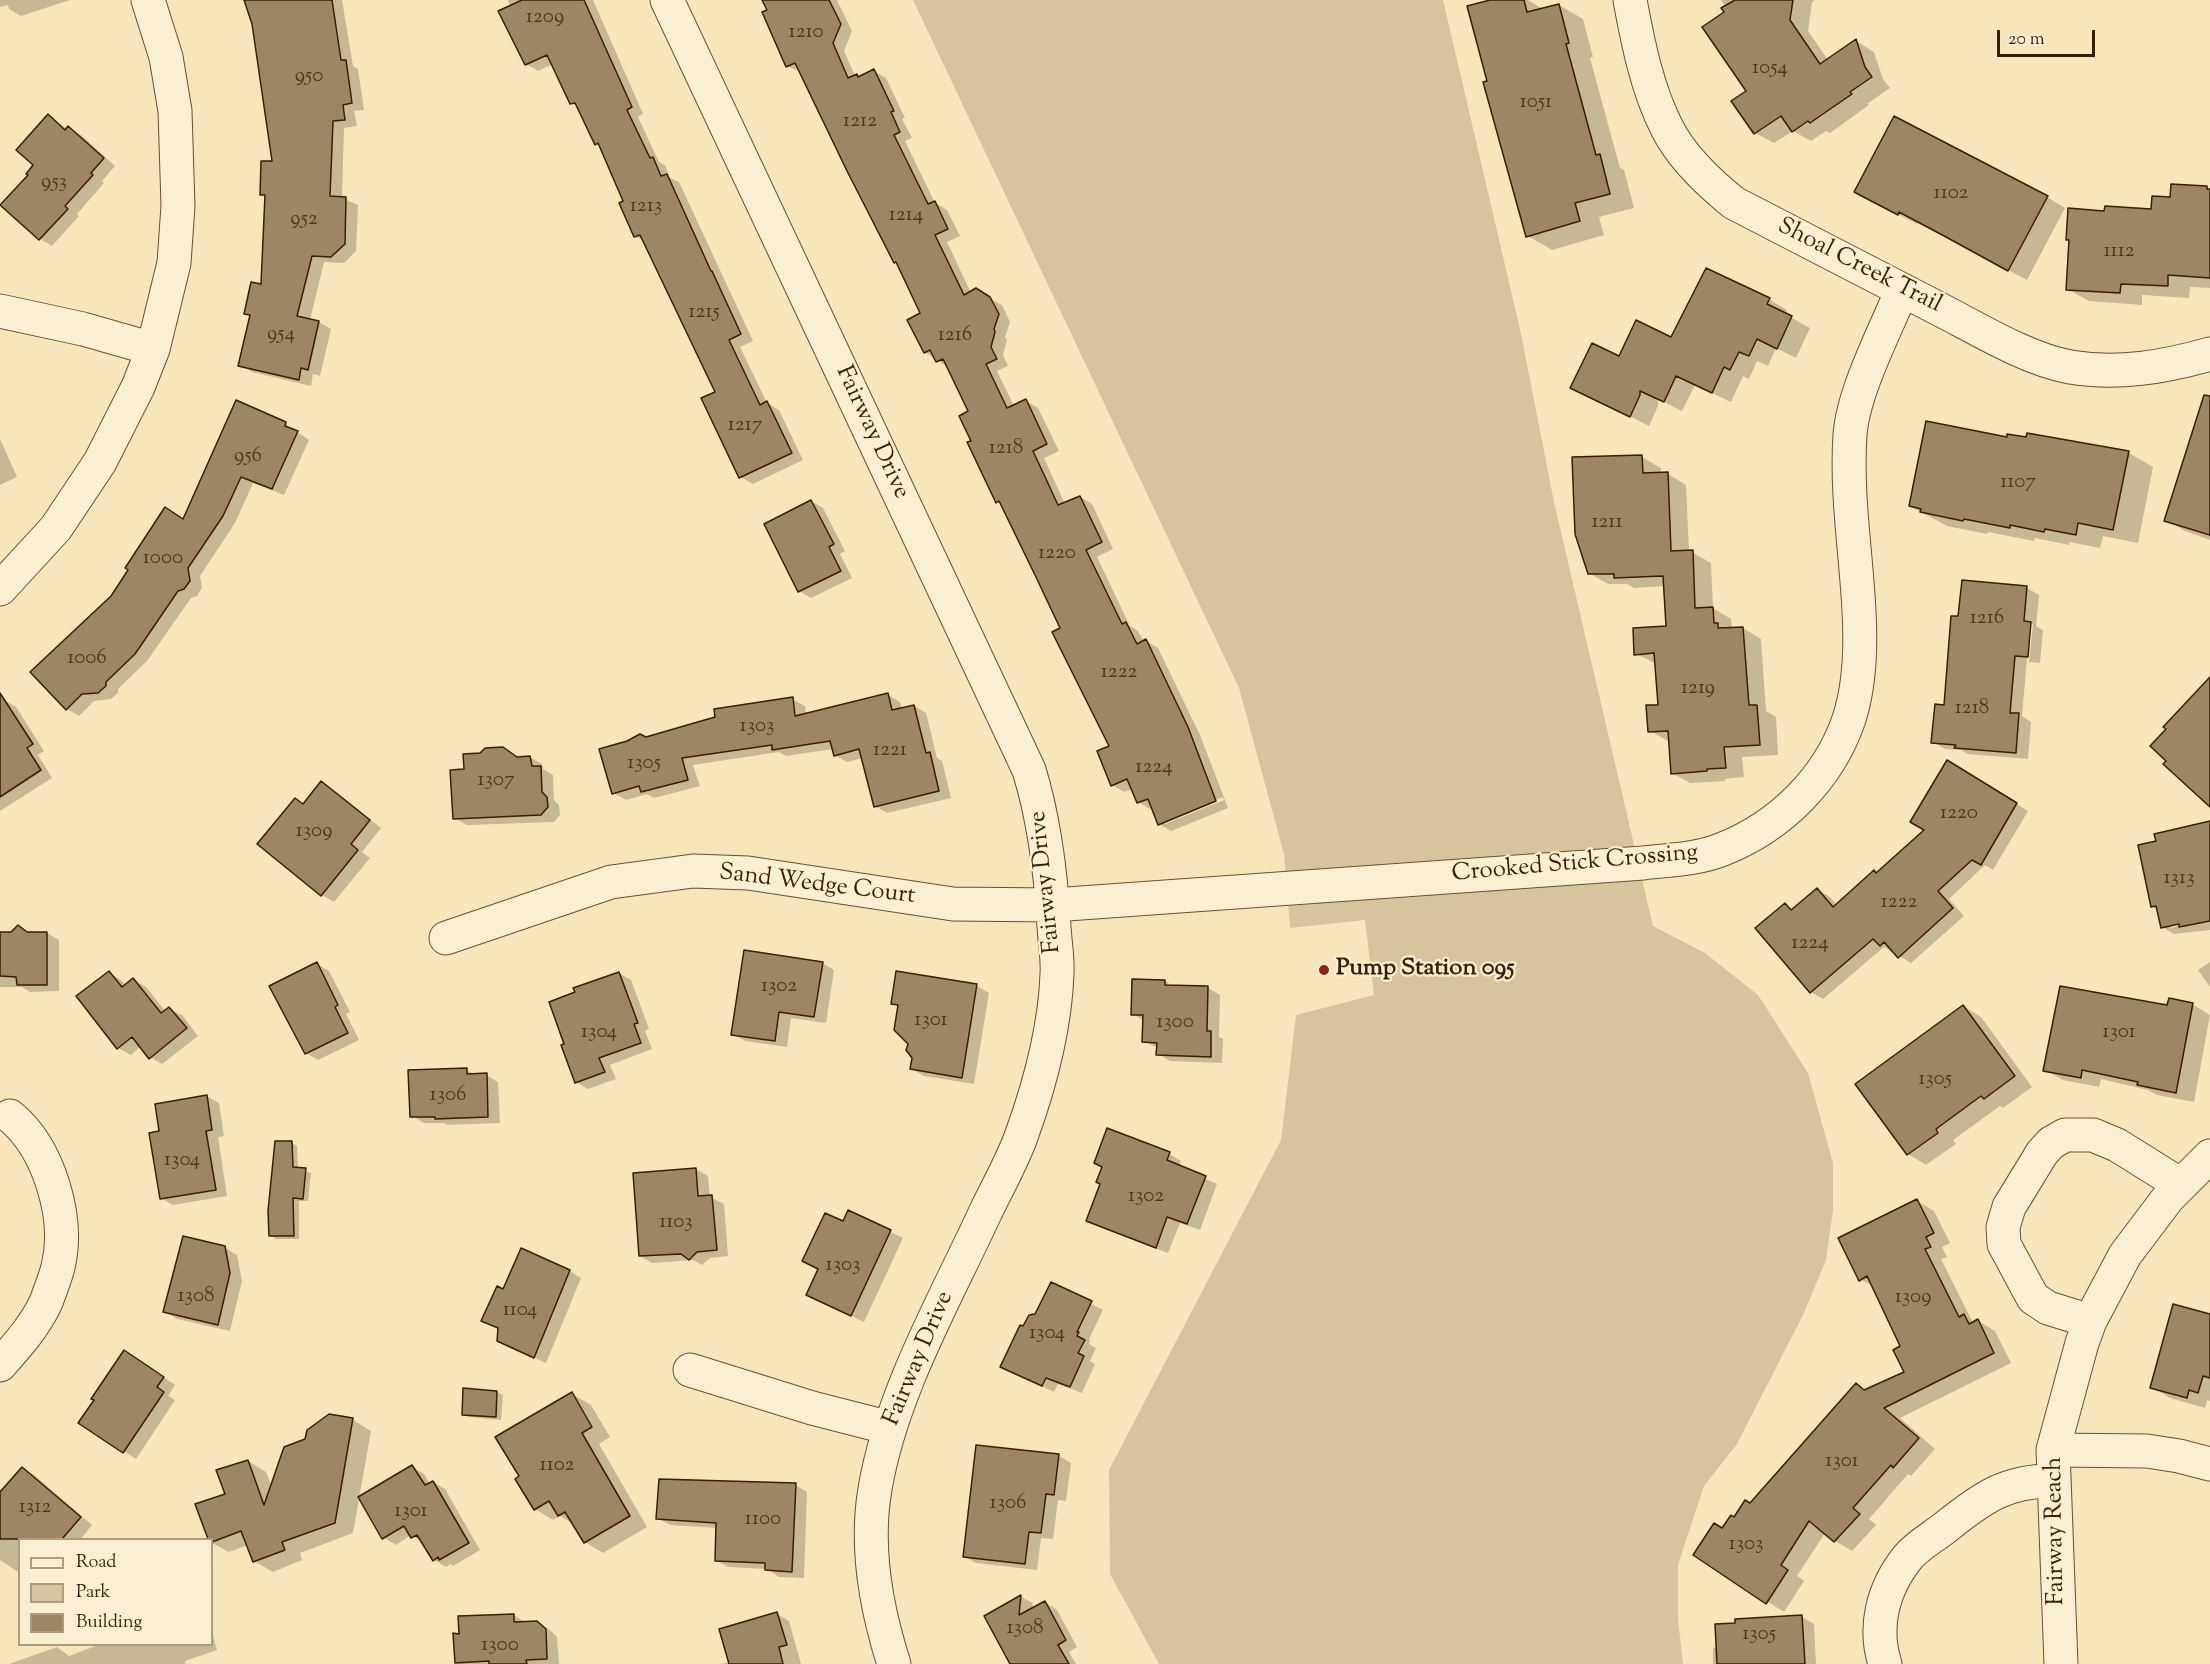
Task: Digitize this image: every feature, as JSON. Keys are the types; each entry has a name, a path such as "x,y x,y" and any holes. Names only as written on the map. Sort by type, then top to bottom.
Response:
{"street":[{"path":"0,589 56,528 100,462 138,387 153,349 174,262 178,206 175,111 166,57 148,0"},
{"name":"Fairway Drive","path":"667,0 1029,770 1040,805 1047,840 1057,973 1053,1020 1041,1070 1022,1135 913,1367 890,1428 874,1490 871,1540 875,1585 882,1627 894,1664"},
{"name":"Shoal Creek Trail","path":"1630,0 1651,91 1667,129 1708,182 1734,203 2034,356 2068,366 2093,370 2135,370 2177,363 2210,354"},
{"name":"Crooked Stick Crossing","path":"1053,905 1643,863 1704,855 1724,849 1773,822 1805,793 1830,760 1849,717 1857,683 1859,642 1859,613 1848,479 1850,432 1857,397 1902,290"},
{"path":"0,311 83,329 153,349"},
{"name":"Sand Wedge Court","path":"446,938 611,882 693,871 748,873 953,904 1053,905"},
{"path":"0,1365 23,1339 46,1302 58,1266 61,1240 58,1201 46,1166 31,1139 10,1116"},
{"path":"2090,1321 2048,1308 2033,1298 2004,1244 2003,1227 2009,1207 2042,1153 2051,1143 2065,1135 2093,1135 2117,1145 2181,1185"},
{"name":"Fairway Reach","path":"2061,1664 2053,1466 2082,1343 2090,1321 2125,1255 2168,1198 2210,1156"},
{"path":"690,1370 812,1408 890,1428"},
{"path":"1885,1664 1880,1650 1881,1608 1893,1580 1909,1556 1990,1494 2040,1480 2053,1466 2147,1450 2210,1464"}],"green space":[{"path":"913,0 1443,0 1520,329 1554,502 1653,926 1705,953 1758,995 1808,1073 1833,1163 1833,1210 1826,1260 1804,1313 1737,1444 1704,1486 1678,1565 1678,1619 1683,1664 1159,1664 1110,1574 1109,1470 1281,1140 1296,1015 1374,995 1365,920 1290,928 1284,854 1239,688"}],"building":[{"path":"244,0 332,0 341,60 346,60 352,103 343,105 345,120 333,121 330,196 346,197 345,244 331,257 312,256 297,316 319,321 308,370 301,368 299,380 238,366 250,315 244,314 251,282 261,284 265,195 260,195 261,161 272,161 252,24"},
{"path":"522,0 584,0 632,107 627,110 661,176 667,174 741,334 729,340 760,405 767,401 792,453 739,478 701,398 715,392 640,235 634,237 619,203 623,201 598,143 595,145 575,103 570,104 547,55 525,65 498,11"},
{"path":"762,0 829,0 841,24 833,43 848,78 857,74 858,77 874,69 894,111 891,112 900,132 894,135 928,204 935,201 948,229 935,235 964,295 976,288 990,297 999,314 991,347 997,359 986,364 1007,408 1026,399 1047,444 1033,451 1058,505 1080,496 1102,542 1086,550 1122,624 1126,622 1137,644 1146,639 1188,727 1216,801 1158,825 1148,799 1137,803 1127,779 1111,786 1097,751 1109,746 1052,632 1060,628 999,501 996,503 967,442 971,441 959,416 968,411 943,359 936,362 930,350 924,353 907,320 920,313 795,63 786,67 762,12 767,10"},
{"path":"1490,0 1524,0 1527,12 1559,4 1569,43 1566,44 1596,155 1600,154 1610,194 1575,203 1580,221 1526,237 1483,82 1487,81 1467,6"},
{"path":"1735,0 1793,0 1790,20 1820,64 1856,39 1865,67 1872,77 1810,123 1808,121 1792,132 1781,116 1754,134 1731,101 1746,91 1702,27 1724,12 1721,8"},
{"path":"48,114 65,130 68,126 104,158 91,173 93,175 65,206 68,209 39,240 0,205 28,175 26,174 33,165 16,150"},
{"path":"1894,116 2048,196 2008,271 1899,212 1898,215 1854,192"},
{"path":"2171,184 2207,186 2207,189 2210,189 2210,278 2168,275 2168,286 2121,284 2120,293 2066,290 2068,208 2104,211 2105,206 2151,209 2152,196 2170,197"},
{"path":"1706,268 1770,298 1767,304 1792,316 1777,349 1757,339 1749,356 1739,352 1730,370 1724,367 1712,393 1676,376 1664,402 1640,391 1630,417 1570,388 1592,343 1619,356 1636,320 1671,337"},
{"path":"2204,395 2210,396 2210,535 2164,521"},
{"path":"236,400 286,422 285,426 298,431 272,489 241,477 223,516 188,568 190,581 184,589 178,591 135,654 106,682 106,686 98,693 82,694 66,710 30,672 111,596 128,570 125,568 165,507 183,519"},
{"path":"1926,421 2007,437 2007,434 2026,437 2027,433 2129,451 2113,530 2078,523 2076,535 2045,529 2044,532 2010,525 2010,528 1920,512 1921,509 1909,506"},
{"path":"1642,455 1643,473 1668,472 1671,551 1693,550 1695,608 1713,607 1714,623 1718,623 1718,628 1743,627 1749,705 1757,705 1760,745 1724,747 1726,768 1671,774 1668,731 1648,732 1646,705 1658,705 1654,653 1634,655 1633,628 1666,626 1663,576 1614,578 1614,574 1588,574 1575,534 1572,457"},
{"path":"811,500 834,544 829,547 841,571 798,592 764,524"},
{"path":"1962,580 2027,586 2024,621 2031,622 2028,657 2015,656 2010,713 2019,713 2016,753 1954,748 1956,745 1931,743 1935,704 1944,705 1951,616 1958,616"},
{"path":"2210,677 2210,807 2163,764 2166,761 2150,746 2166,729 2163,727"},
{"path":"0,693 33,744 27,748 41,770 0,797"},
{"path":"888,693 892,710 914,705 926,753 930,752 939,791 874,807 859,749 834,756 830,741 772,750 772,745 682,758 688,780 641,792 639,786 612,794 599,749 627,741 640,734 646,737 715,717 714,709 793,697 795,716"},
{"path":"503,747 517,757 530,756 532,766 541,766 542,792 547,797 548,807 541,815 453,819 450,770 464,769 463,754 480,753 485,748"},
{"path":"1947,760 2017,803 1981,865 1972,860 1938,891 1953,908 1898,958 1884,942 1880,946 1873,939 1810,993 1755,928 1785,903 1791,910 1817,888 1833,907 1874,870 1876,873 1924,830 1910,822"},
{"path":"321,781 370,820 351,844 358,850 321,896 257,844 295,798 303,804"},
{"path":"2210,821 2210,921 2161,928 2156,906 2151,907 2138,845 2156,841 2154,834"},
{"path":"18,925 27,932 47,932 47,985 17,985 16,977 0,976 0,932 11,932"},
{"path":"744,950 823,962 814,1017 779,1012 775,1041 731,1035"},
{"path":"317,962 338,1005 335,1007 348,1033 305,1054 269,986"},
{"path":"109,971 122,987 133,978 161,1013 169,1007 187,1028 149,1059 132,1037 117,1049 76,996"},
{"path":"896,971 977,984 962,1078 910,1069 912,1058 906,1050 908,1044 894,1030 898,1005 891,1004"},
{"path":"619,972 638,1023 634,1024 641,1043 599,1058 605,1072 575,1083 549,1002 575,992 573,988"},
{"path":"1132,979 1165,980 1165,985 1208,986 1207,1031 1211,1031 1211,1057 1156,1055 1157,1043 1142,1042 1143,1015 1131,1015"},
{"path":"2060,986 2167,1005 2169,998 2193,1003 2176,1093 2082,1070 2081,1078 2043,1071"},
{"path":"1963,1005 2015,1076 1984,1099 1981,1096 1936,1129 1938,1133 1907,1155 1855,1084"},
{"path":"467,1068 467,1074 487,1073 488,1117 435,1119 435,1117 410,1117 408,1070"},
{"path":"207,1095 212,1130 206,1131 216,1190 160,1199 149,1133 159,1131 155,1104"},
{"path":"1107,1128 1170,1152 1167,1160 1206,1176 1187,1224 1167,1217 1156,1248 1086,1221 1100,1184 1096,1182 1102,1167 1094,1163"},
{"path":"275,1141 292,1141 293,1167 306,1168 303,1199 293,1198 294,1236 269,1236 268,1211"},
{"path":"696,1168 698,1196 712,1195 717,1250 697,1252 689,1260 681,1254 639,1256 633,1173"},
{"path":"1917,1199 1934,1233 1926,1237 1931,1247 1925,1249 1959,1317 1964,1314 1969,1324 1978,1319 1994,1353 1884,1408 1919,1438 1893,1468 1891,1465 1853,1508 1860,1514 1834,1542 1809,1521 1781,1565 1788,1570 1766,1604 1693,1555 1714,1523 1722,1528 1731,1515 1734,1517 1745,1500 1750,1503 1856,1383 1864,1390 1904,1372 1893,1350 1900,1346 1867,1276 1859,1281 1838,1238"},
{"path":"848,1210 891,1230 851,1316 806,1295 818,1269 802,1261 825,1213 843,1221"},
{"path":"183,1236 225,1246 230,1273 218,1325 163,1312"},
{"path":"521,1248 570,1270 534,1358 497,1341 498,1328 481,1321 497,1286 503,1289"},
{"path":"1051,1282 1092,1301 1077,1332 1079,1332 1077,1336 1085,1340 1078,1353 1084,1356 1070,1387 1046,1378 1042,1386 1000,1367 1020,1325 1023,1326 1029,1315 1035,1314"},
{"path":"2173,1304 2210,1314 2210,1378 2203,1376 2198,1393 2189,1390 2187,1398 2150,1388"},
{"path":"124,1350 164,1377 157,1387 164,1392 123,1453 78,1423"},
{"path":"463,1388 497,1391 496,1417 462,1415"},
{"path":"572,1392 592,1427 582,1433 630,1516 584,1543 565,1512 558,1516 549,1501 534,1510 515,1479 519,1476 495,1437"},
{"path":"329,1414 353,1418 335,1523 282,1542 285,1550 253,1562 241,1531 213,1542 213,1538 208,1538 195,1504 225,1494 216,1470 248,1460 264,1505 284,1447 305,1439 307,1430"},
{"path":"976,1445 1059,1454 1054,1495 1046,1494 1041,1533 1029,1532 1025,1564 963,1557"},
{"path":"412,1465 425,1485 433,1481 469,1543 439,1560 438,1557 433,1561 417,1535 411,1538 404,1526 382,1539 358,1497"},
{"path":"22,1467 81,1517 63,1538 0,1539 0,1492"},
{"path":"659,1479 796,1483 792,1572 765,1570 765,1563 715,1561 716,1523 656,1519"},
{"path":"1021,1595 1019,1615 1045,1601 1066,1640 1058,1645 1069,1664 1010,1664 984,1616"},
{"path":"777,1612 787,1645 779,1647 783,1664 729,1664 719,1629"},
{"path":"514,1614 514,1622 537,1621 546,1629 547,1659 526,1660 527,1664 489,1664 489,1661 455,1663 453,1633 459,1634 458,1616"},
{"path":"1802,1615 1805,1664 1717,1664 1715,1624 1735,1623 1735,1619"}],"place":[{"name":"Pump Station 095","path":"1324,970"}]}
